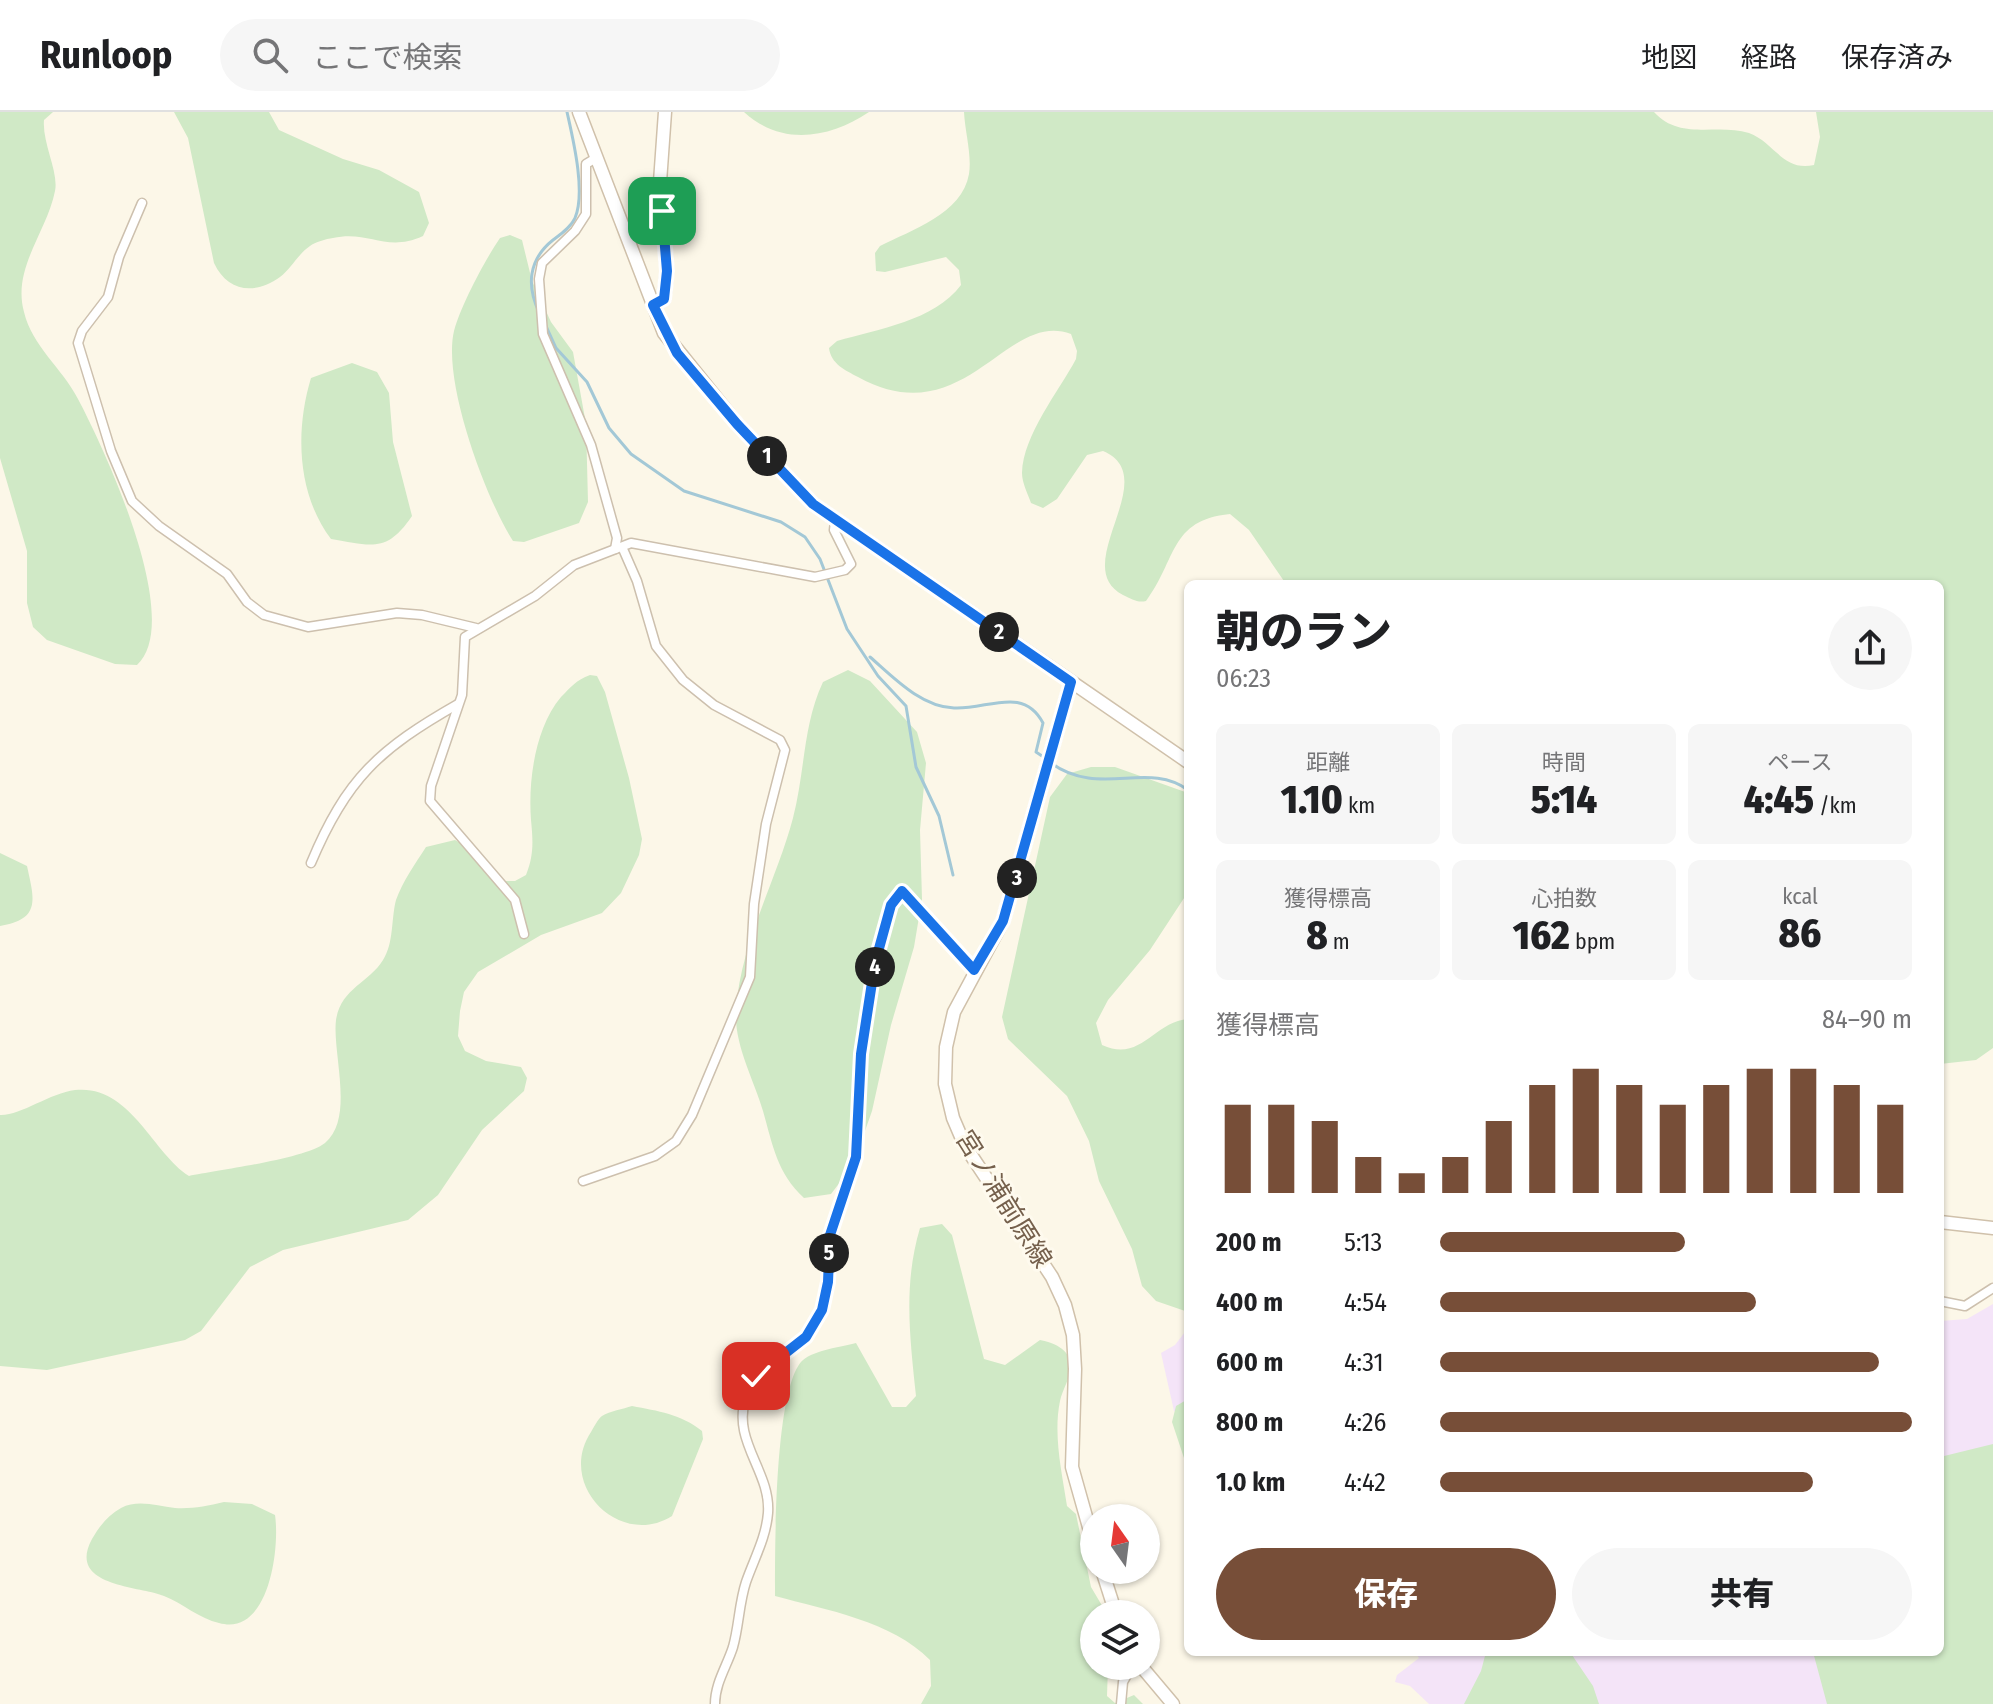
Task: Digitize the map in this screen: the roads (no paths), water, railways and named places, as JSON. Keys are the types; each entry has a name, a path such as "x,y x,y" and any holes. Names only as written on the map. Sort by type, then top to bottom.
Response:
{"main road":[{"path":"579,112 653,305 677,353 727,412 813,504 835,521 1184,759"},
{"path":"653,305 664,299 667,271 660,182 665,112"},
{"name":"宮ノ浦前原線","path":"1071,682 1003,921 954,1012 946,1047 945,1084 953,1118 965,1146 1052,1277 1065,1305 1073,1335 1074,1358 1072,1467 1082,1504"},
{"path":"1944,1222 1993,1228"},
{"path":"1153,1680 1173,1704"}],"street":[{"path":"583,1181 655,1156 676,1141 692,1115 750,977 754,904 766,824 785,750 780,740 714,705 683,680 656,646 637,581 619,549 591,445 543,334 539,279 542,263 575,231 586,214 586,164 596,158"},
{"path":"142,203 119,257 108,297 82,331 78,343 111,451 132,501 159,526 227,574 247,602 264,615 308,627 397,613 422,615 476,628"},
{"path":"524,934 515,900 430,801 431,786 458,704 463,644 476,628 514,610 574,565 631,543 815,577 845,570 851,564 834,530 835,521"},
{"path":"311,863 328,822 354,781 394,743 458,704"},
{"path":"715,1704 717,1687 733,1645 745,1583 759,1552 768,1514 764,1482 742,1428 746,1397 756,1376 806,1337 822,1310 828,1282 830,1235 856,1157 860,1069 875,963 891,905 902,891 974,970"},
{"path":"1944,1302 1965,1306 1993,1288"},
{"path":"1121,1704 1124,1680"}],"waterway":[{"path":"539,312 531,282 535,264 545,247 571,224 578,207 577,165 567,112"},
{"path":"546,326 556,348 587,382 609,428 631,454 684,491 781,522 805,537 820,559 847,629 878,676 906,706 916,767 939,816 953,875"},
{"path":"870,657 908,690 942,706 966,708 1003,702 1025,705 1043,723 1036,752 1045,758"},
{"path":"1051,763 1087,778 1156,778 1184,788"}]}
